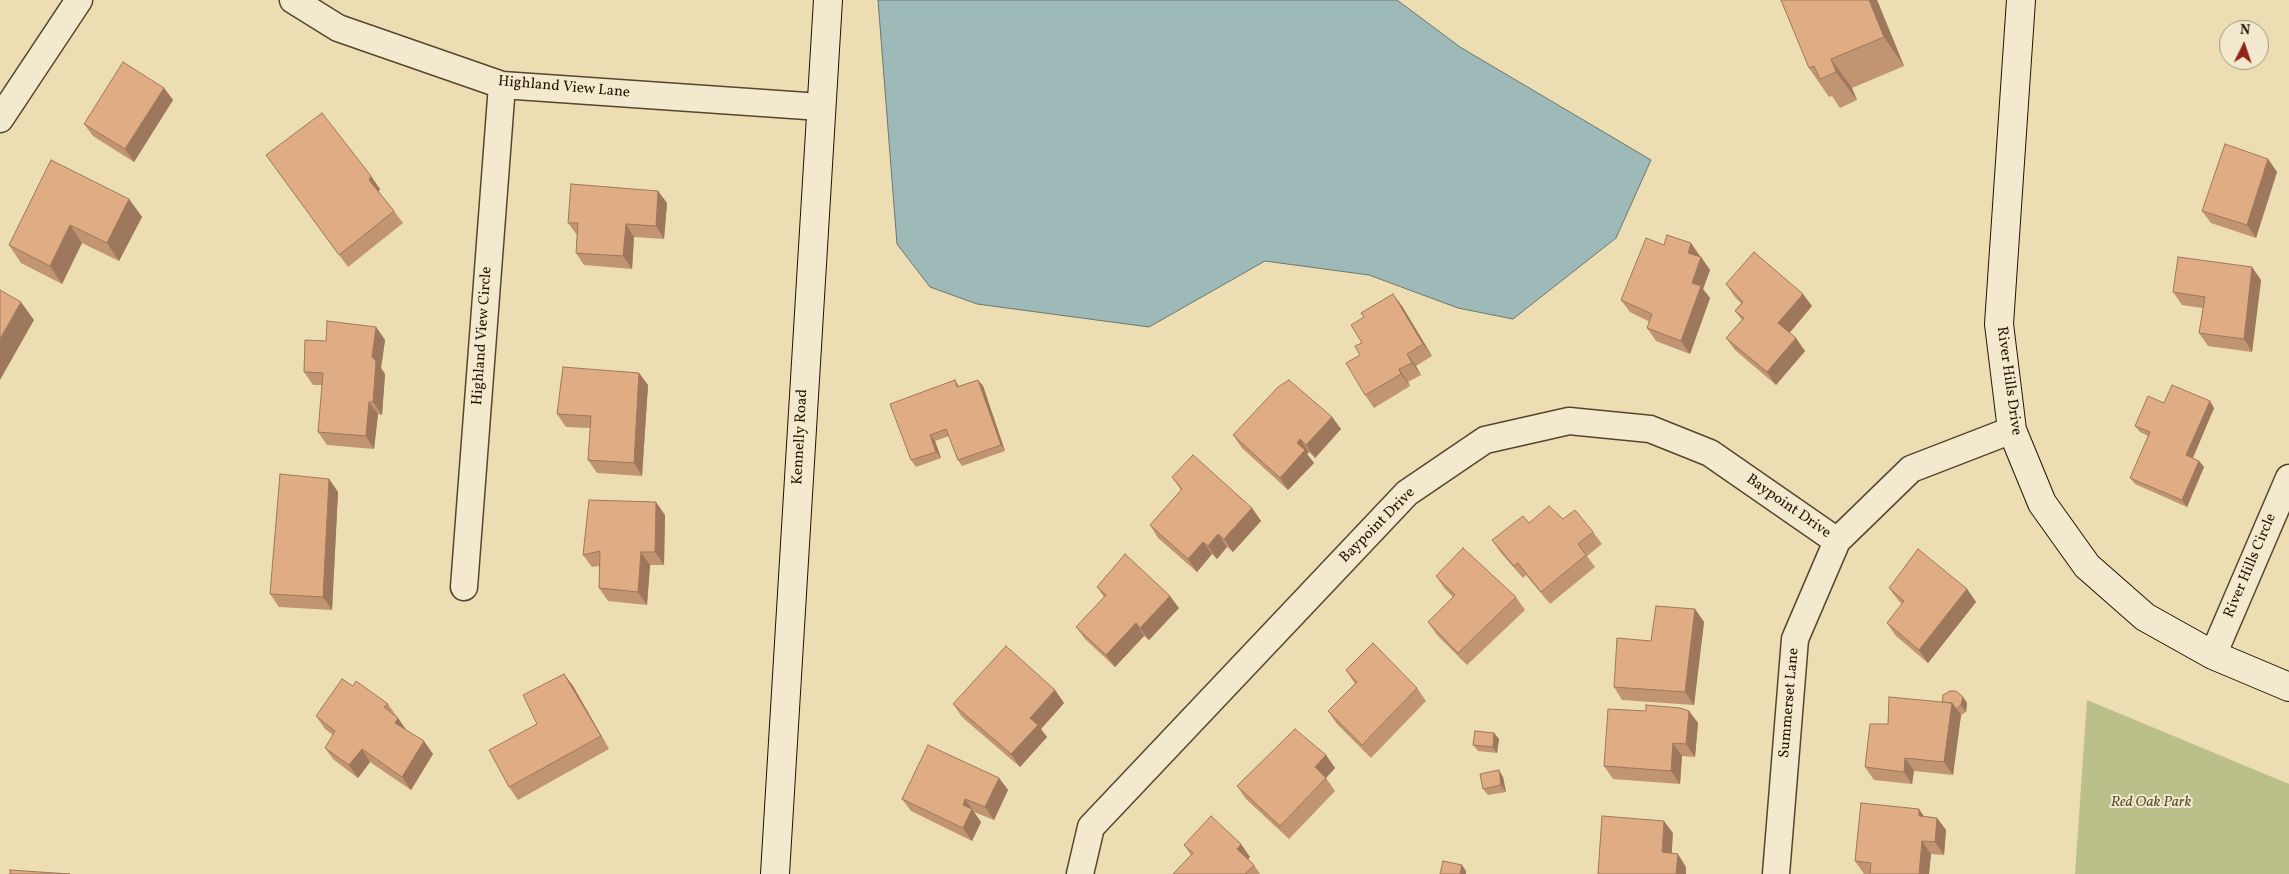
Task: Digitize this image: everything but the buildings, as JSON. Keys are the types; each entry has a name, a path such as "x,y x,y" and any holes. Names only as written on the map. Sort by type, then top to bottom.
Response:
{"street":[{"path":"0,119 79,0"},
{"name":"Highland View Lane","path":"293,0 338,28 502,85 821,106"},
{"name":"Kennelly Road","path":"775,874 828,0"},
{"name":"River Hills Drive","path":"2021,0 1998,324 2012,430 2042,503 2087,566 2145,618 2213,654 2289,687"},
{"name":"Highland View Circle","path":"464,587 502,85"},
{"name":"Baypoint Drive","path":"1080,874 1091,827 1407,493 1485,440 1569,421 1650,429 1710,453 1837,541"},
{"name":"Summerset Lane","path":"1776,874 1795,639 1837,541 1911,469 2012,430"},
{"name":"River Hills Circle","path":"2213,654 2289,478"}],"green space":[{"name":"Red Oak Park","path":"2087,700 2289,784 2289,874 2075,874"}],"water":[{"path":"878,0 1397,0 1460,47 1651,160 1616,238 1513,319 1458,308 1369,275 1265,261 1149,327 977,304 930,287 897,244"}]}
